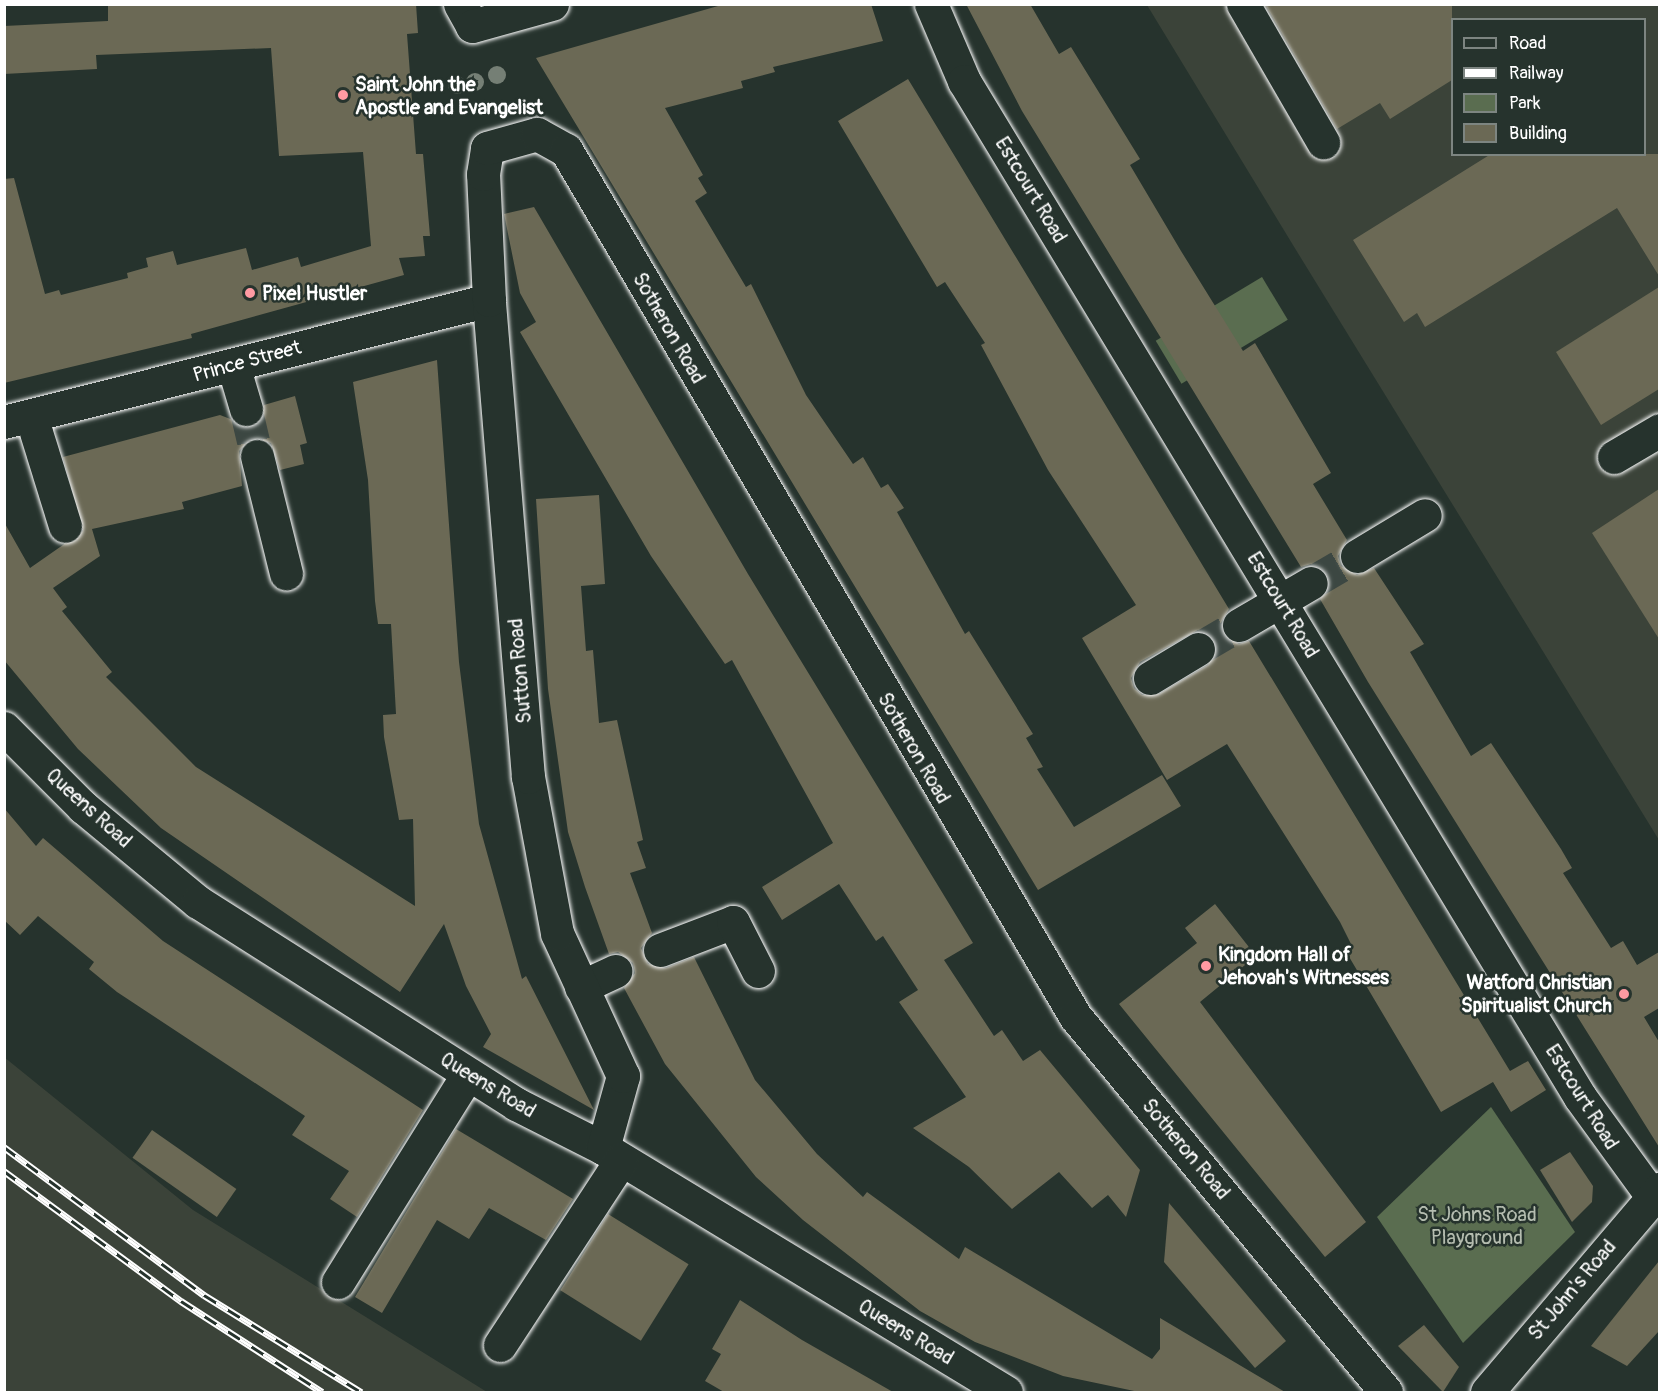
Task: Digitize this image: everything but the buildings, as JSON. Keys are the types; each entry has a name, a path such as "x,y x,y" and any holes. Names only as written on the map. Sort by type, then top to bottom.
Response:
{"street":[{"path":"466,15 552,4"},
{"name":"Estcourt Road","path":"931,4 964,81 1580,1097 1656,1193"},
{"path":"1243,4 1323,142"},
{"name":"Sotheron Road","path":"483,174 487,148 507,140 537,134 566,150 1034,954 1075,1016 1386,1392"},
{"name":"Sutton Road","path":"483,174 489,300 528,777 557,933 623,1076 612,1154 500,1345"},
{"name":"Prince Street","path":"18,419 489,300"},
{"path":"233,365 246,409"},
{"path":"18,419 65,526"},
{"path":"1614,457 1659,430"},
{"path":"257,456 286,573"},
{"path":"1357,556 1425,515"},
{"path":"1239,625 1311,583"},
{"path":"1150,678 1198,649"},
{"name":"Queens Road","path":"4,728 82,807 198,902 468,1074 612,1154 1006,1392"},
{"path":"660,951 734,922 758,971"},
{"path":"581,987 616,971"},
{"path":"338,1282 468,1074"},
{"name":"St John's Road","path":"1487,1392 1656,1193"}],"shaded area":[{"path":"1147,5 1659,5 1659,840 1296,250"},
{"path":"4,1057 193,1210 487,1392 5,1392"}],"green space":[{"path":"1262,277 1288,320 1181,384 1156,341"},
{"name":"St Johns Road Playground","path":"1491,1107 1575,1232 1463,1343 1377,1217"}],"tunnel":[{"path":"246,409 257,456"},
{"path":"1311,583 1357,556"},
{"path":"1198,649 1239,625"}],"railway":[{"path":"4,1147 204,1295 361,1392"},
{"path":"4,1171 181,1301 322,1392"}],"place":[{"name":"Saint John the Apostle and Evangelist","path":"343,95"},
{"name":"Pixel Hustler","path":"250,293"},
{"name":"Kingdom Hall of Jehovah's Witnesses","path":"1206,966"},
{"name":"Watford Christian Spiritualist Church","path":"1624,994"}]}
